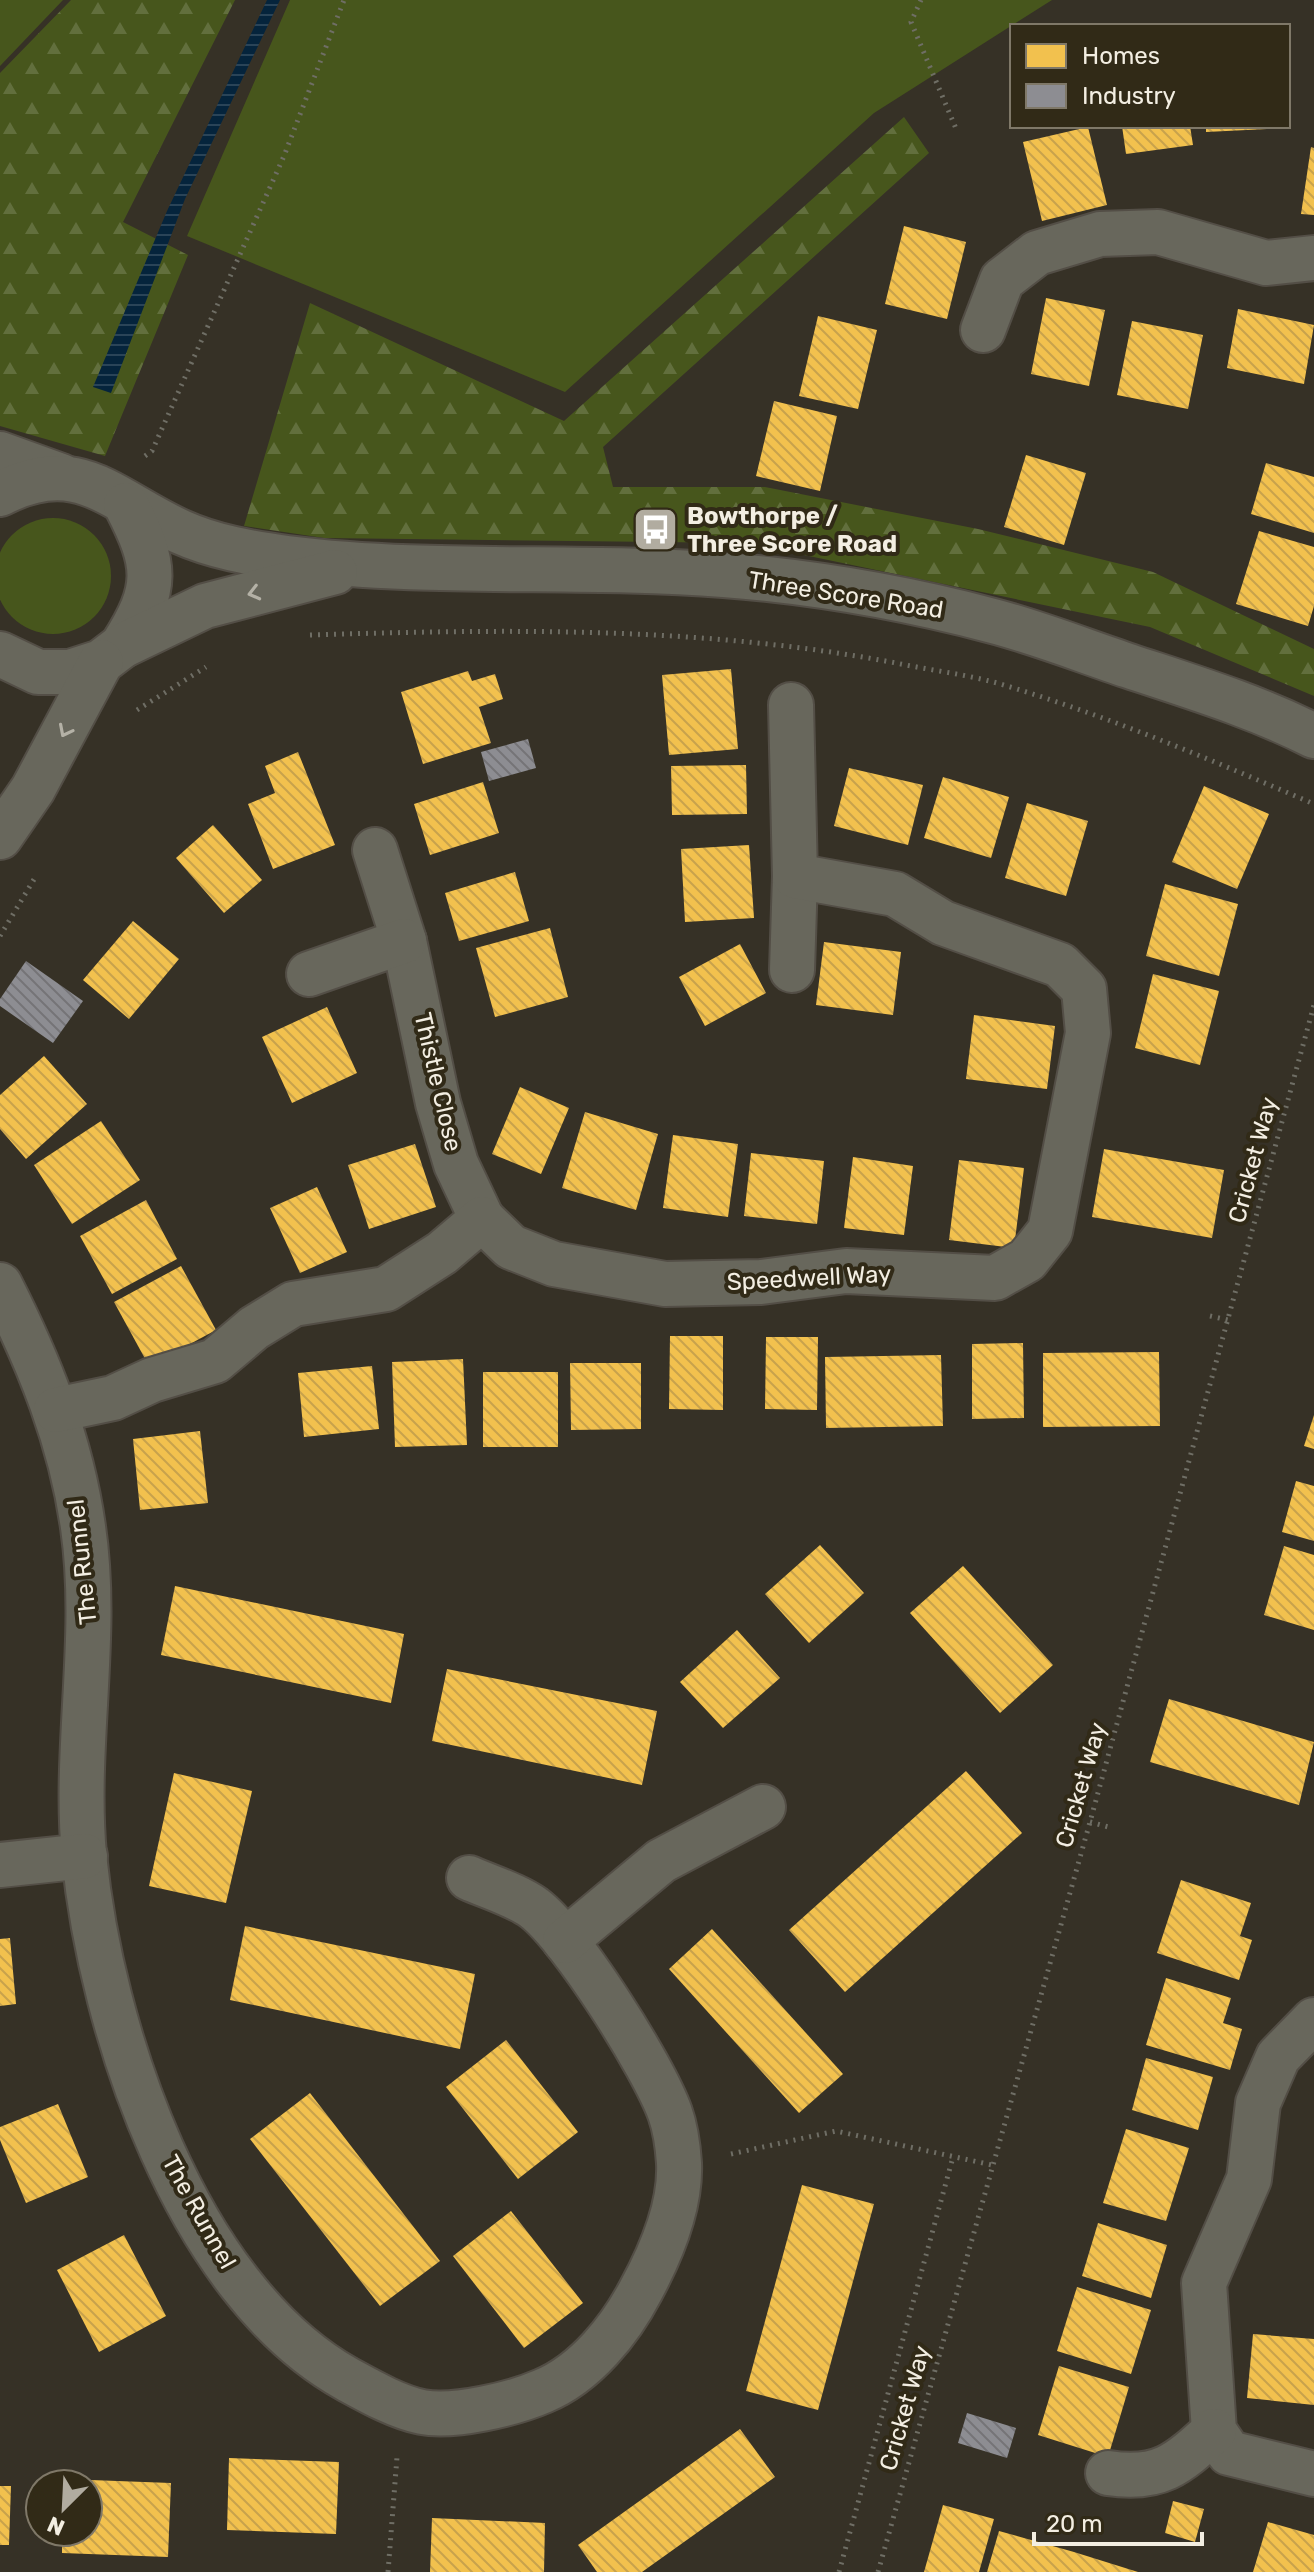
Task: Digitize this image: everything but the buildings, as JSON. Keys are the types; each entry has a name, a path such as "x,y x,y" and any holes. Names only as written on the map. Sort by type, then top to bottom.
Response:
{"street":[{"path":"983,330 1002,280 1037,253 1100,234 1158,232 1266,263 1314,258"},
{"name":"Three Score Road","path":"0,454 94,488 184,534 247,553 356,567 724,575 849,591 994,621 1264,711 1314,736"},
{"path":"0,494 26,481 94,488 147,545 151,572 143,613 112,654 33,789 0,837"},
{"name":"Three Score Road","path":"0,654 6,660 38,672 70,672 205,606 356,567"},
{"path":"791,705 795,876 792,970"},
{"name":"Thistle Close","path":"375,850 404,941 438,1103 456,1164 482,1219"},
{"name":"Speedwell Way","path":"482,1219 511,1247 554,1264 665,1284 761,1282 846,1271 995,1278 1027,1260 1050,1231 1088,1033 1084,989 1060,965 943,923 895,894 795,876"},
{"path":"309,974 404,941"},
{"path":"56,1410 113,1398 152,1380 215,1361 254,1328 293,1304 386,1289 442,1253 482,1219"},
{"name":"The Runnel","path":"0,1285 31,1348 56,1410 83,1527 89,1638 81,1767 85,1856 109,1997 145,2108 193,2211 241,2288 271,2323 312,2360 367,2390 424,2413 479,2409 546,2390 597,2354 631,2311 655,2263 676,2197 679,2165 670,2114 630,2039 565,1941 532,1907 469,1878"},
{"path":"565,1941 661,1861 763,1807"},
{"path":"0,1865 85,1856"},
{"path":"1314,2020 1278,2057 1258,2103 1249,2179 1204,2283 1214,2431 1229,2453 1314,2474"},
{"path":"1108,2473 1133,2477 1174,2468 1214,2431"}],"path":[{"path":"94,488 152,451 284,156 344,0"},
{"path":"921,0 911,22 957,131"},
{"path":"297,635 458,630 624,631 755,640 872,659 994,682 1129,725 1314,804"},
{"path":"131,719 140,706 217,662"},
{"name":"Cricket Way","path":"878,2572 1090,1822 1314,1005"},
{"path":"1210,1316 1228,1320"},
{"path":"1090,1822 1112,1828"},
{"path":"679,2165 836,2131 992,2165"},
{"path":"839,2572 953,2157"},
{"path":"388,2572 396,2464 405,2405"}],"green space":[{"path":"0,0 63,0 0,66"},
{"path":"71,0 235,0 123,222 188,255 105,456 0,426 0,73"},
{"path":"290,0 1052,0 874,113 565,392 187,236"},
{"path":"904,117 929,153 603,447 613,487 765,487 978,529 1153,572 1314,649 1314,696 1150,627 746,543 324,538 244,526 310,303 564,421"},
{"path":"42,519 64,519 85,528 101,544 110,565 110,587 101,608 85,624 64,633 42,633 21,624 5,608 -1,595 -1,557 5,544 21,528"}],"water":[{"path":"267,0 280,0 185,199 111,393 93,387 167,211"}],"place":[{"name":"Bowthorpe / Three Score Road","path":"656,530"}]}
